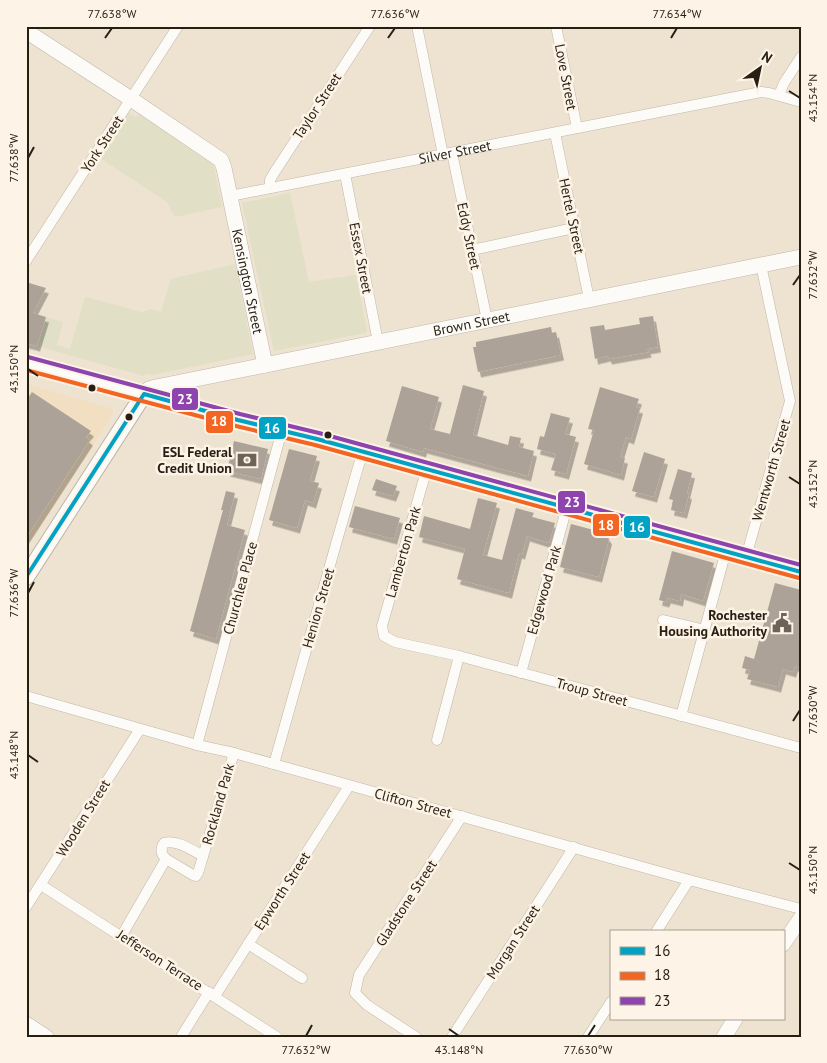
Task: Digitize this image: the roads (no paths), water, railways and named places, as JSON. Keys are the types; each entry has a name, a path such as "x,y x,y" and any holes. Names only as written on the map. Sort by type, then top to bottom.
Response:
{"main road":[{"path":"26,31 219,158 224,165 230,196"},
{"name":"Kensington Street","path":"230,196 264,365"},
{"name":"Brown Street","path":"144,394 149,389 156,387 801,257"},
{"path":"26,363 427,468 801,572"},
{"path":"26,577 144,394"},
{"path":"784,943 801,918"},
{"path":"724,1037 734,1020"},
{"path":"26,1024 46,1037"}],"street":[{"name":"York Street","path":"26,261 178,26"},
{"name":"Taylor Street","path":"270,188 270,180 274,173 370,26"},
{"name":"Eddy Street","path":"417,26 472,250 487,320"},
{"name":"Love Street","path":"556,26 577,128"},
{"path":"779,95 801,57"},
{"name":"Silver Street","path":"230,196 761,92 801,102"},
{"name":"Hertel Street","path":"555,133 589,299"},
{"name":"Essex Street","path":"345,174 378,342"},
{"path":"472,250 574,228"},
{"name":"Wentworth Street","path":"746,557 790,401 760,265"},
{"path":"790,401 801,404"},
{"name":"Churchlea Place","path":"197,745 282,430"},
{"name":"Henion Street","path":"274,764 364,452"},
{"name":"Lamberton Park","path":"384,636 382,626 427,468"},
{"name":"Edgewood Park","path":"521,672 568,507"},
{"path":"681,716 726,551"},
{"path":"663,620 705,630"},
{"name":"Troup Street","path":"384,636 395,642 521,672 801,748"},
{"path":"438,740 459,656"},
{"name":"Clifton Street","path":"26,696 197,745 234,753 689,880 801,909"},
{"name":"Wooden Street","path":"26,907 140,729"},
{"name":"Rockland Park","path":"203,856 183,846 168,842 164,843 161,847 163,856 166,859 196,876 203,856 234,753"},
{"name":"Epworth Street","path":"181,1037 248,944 349,786"},
{"name":"Gladstone Street","path":"416,1037 367,1005 355,993 359,974 462,816"},
{"name":"Morgan Street","path":"452,1037 574,848"},
{"name":"Rockland Park","path":"122,935 166,859"},
{"path":"657,930 689,880"},
{"name":"Jefferson Terrace","path":"41,885 122,935 277,1037"},
{"path":"248,944 302,978"},
{"path":"588,1037 610,1004"}],"place":[{"name":"ESL Federal Credit Union","path":"247,460"},
{"name":"Rochester Housing Authority","path":"782,623"}]}
